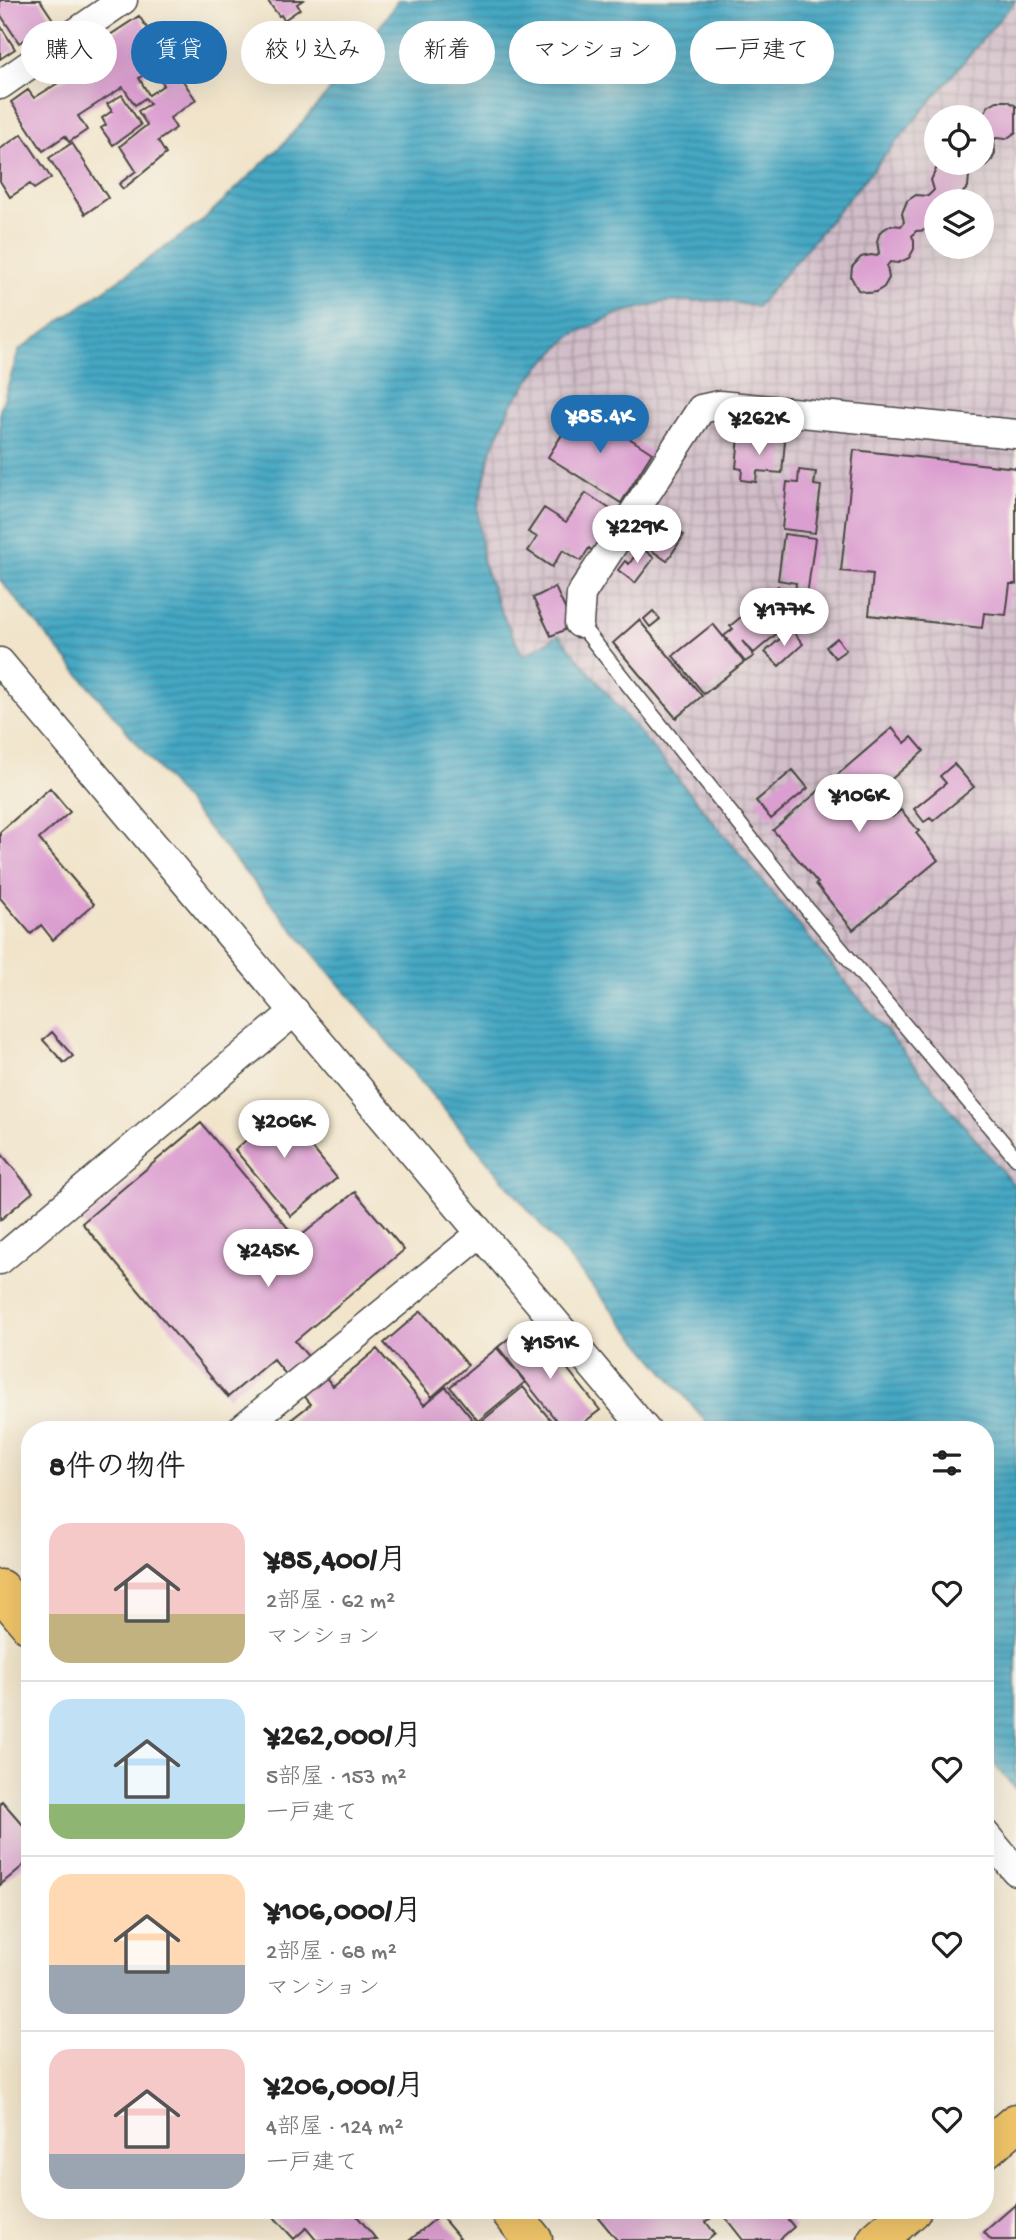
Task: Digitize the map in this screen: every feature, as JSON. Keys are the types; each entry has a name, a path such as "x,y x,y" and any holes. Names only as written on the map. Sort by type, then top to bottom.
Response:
{"highway":[{"path":"994,2141 1016,2123"},
{"path":"516,2219 533,2240"},
{"path":"877,2240 902,2219"}],"street":[{"path":"0,85 123,0"},
{"path":"579,623 581,594 701,409 719,405 1016,434"},
{"path":"0,662 638,1421"},
{"path":"0,1260 295,1011"},
{"path":"251,1421 480,1234"},
{"path":"994,1845 1016,1871"}],"lane":[{"path":"579,623 808,910 909,1027 1016,1158"}],"shaded area":[{"path":"1016,2 1016,1188 560,635 524,656 498,605 482,560 478,508 491,451 510,407 539,367 572,335 617,314 664,302 720,300 757,307 924,110 924,175 994,175 994,105 929,105"}],"water":[{"path":"398,0 1016,0 927,105 924,105 924,109 757,307 720,300 664,302 617,314 572,335 539,367 510,407 491,451 478,508 482,560 498,605 523,656 559,635 1016,1188 1016,1790 994,1764 994,1421 705,1421 0,580 0,411 19,350 201,222 284,143 335,84 385,84 384,21"}],"building":[{"path":"0,0 40,0 54,21 21,21 19,43 0,14"},
{"path":"267,0 303,0 297,4 300,9 284,20"},
{"path":"131,21 131,84 143,84 149,95 163,84 185,84 196,100 170,118 176,128 158,141 166,154 123,189 119,184 136,171 120,146 147,125 138,111 150,104 145,98 135,105 123,87 78,116 87,130 69,142 65,136 43,151 11,102 28,90 34,98 56,84 117,84 117,30"},
{"path":"0,25 15,49 0,59"},
{"path":"122,95 141,125 113,145 101,128 106,125 102,118 112,111 107,104"},
{"path":"997,101 1008,101 1016,106 1016,132 1006,139 994,140 994,105 990,105"},
{"path":"22,134 51,178 34,189 30,184 10,197 0,181 0,149"},
{"path":"72,143 108,198 85,214 49,158"},
{"path":"933,175 969,175 966,189 934,189 931,180"},
{"path":"916,195 924,196 924,230 916,231 912,236 914,249 909,258 898,263 890,262 887,266 889,278 884,287 869,293 858,290 851,277 852,267 861,257 877,256 880,232 891,225 901,226 907,201"},
{"path":"580,406 652,453 621,503 548,457"},
{"path":"739,436 785,441 782,473 757,471 756,482 741,480 742,469 736,468"},
{"path":"854,450 1016,468 1016,584 1010,584 1006,615 984,613 982,628 869,615 873,574 841,571"},
{"path":"799,470 816,472 814,485 821,486 815,533 782,529 787,482 798,483"},
{"path":"586,493 619,515 594,552 589,548 581,561 563,550 552,567 528,551 537,537 528,532 544,508 566,522"},
{"path":"655,516 684,535 667,561 638,541"},
{"path":"784,534 815,538 806,603 794,602 796,583 778,580"},
{"path":"641,547 654,558 635,583 618,570 625,561 629,564"},
{"path":"778,586 801,613 754,653 742,641 754,656 745,662 724,636 733,629 730,626"},
{"path":"555,587 573,626 551,636 533,598"},
{"path":"653,611 660,619 650,627 644,619"},
{"path":"639,620 702,696 676,718 613,643"},
{"path":"713,624 744,662 704,694 673,656"},
{"path":"791,629 803,644 779,666 765,652"},
{"path":"837,638 846,650 835,658 826,647"},
{"path":"892,728 905,743 912,737 924,751 873,795 892,817 901,810 938,860 853,930 773,830"},
{"path":"954,764 974,787 933,821 930,818 924,822 914,809 946,783 940,776"},
{"path":"793,770 808,788 771,819 756,801"},
{"path":"50,788 70,812 39,839 94,904 53,940 41,925 31,934 0,898 0,832"},
{"path":"52,1032 73,1056 64,1063 43,1040"},
{"path":"262,1104 273,1118 282,1111 337,1178 291,1216 235,1150 253,1134 242,1120"},
{"path":"201,1123 297,1239 355,1192 404,1250 295,1341 333,1386 377,1349 424,1405 446,1387 474,1421 294,1421 292,1419 311,1404 273,1359 228,1397 82,1223"},
{"path":"0,1152 33,1192 0,1220"},
{"path":"421,1311 468,1365 432,1397 384,1343"},
{"path":"523,1327 551,1362 558,1357 600,1410 586,1421 557,1421 498,1347"},
{"path":"497,1348 525,1382 478,1421 450,1387"},
{"path":"523,1387 551,1421 482,1421"},
{"path":"2,1801 21,1823 21,1868 0,1885"},
{"path":"1016,2204 1016,2240 991,2240 984,2232"},
{"path":"276,2219 360,2219 377,2240 316,2240 306,2228 294,2239"},
{"path":"435,2219 443,2219 461,2240 410,2240"},
{"path":"600,2219 710,2219 706,2222 715,2234 708,2240 617,2240"},
{"path":"726,2219 787,2219 794,2227 779,2240 743,2240"}]}
